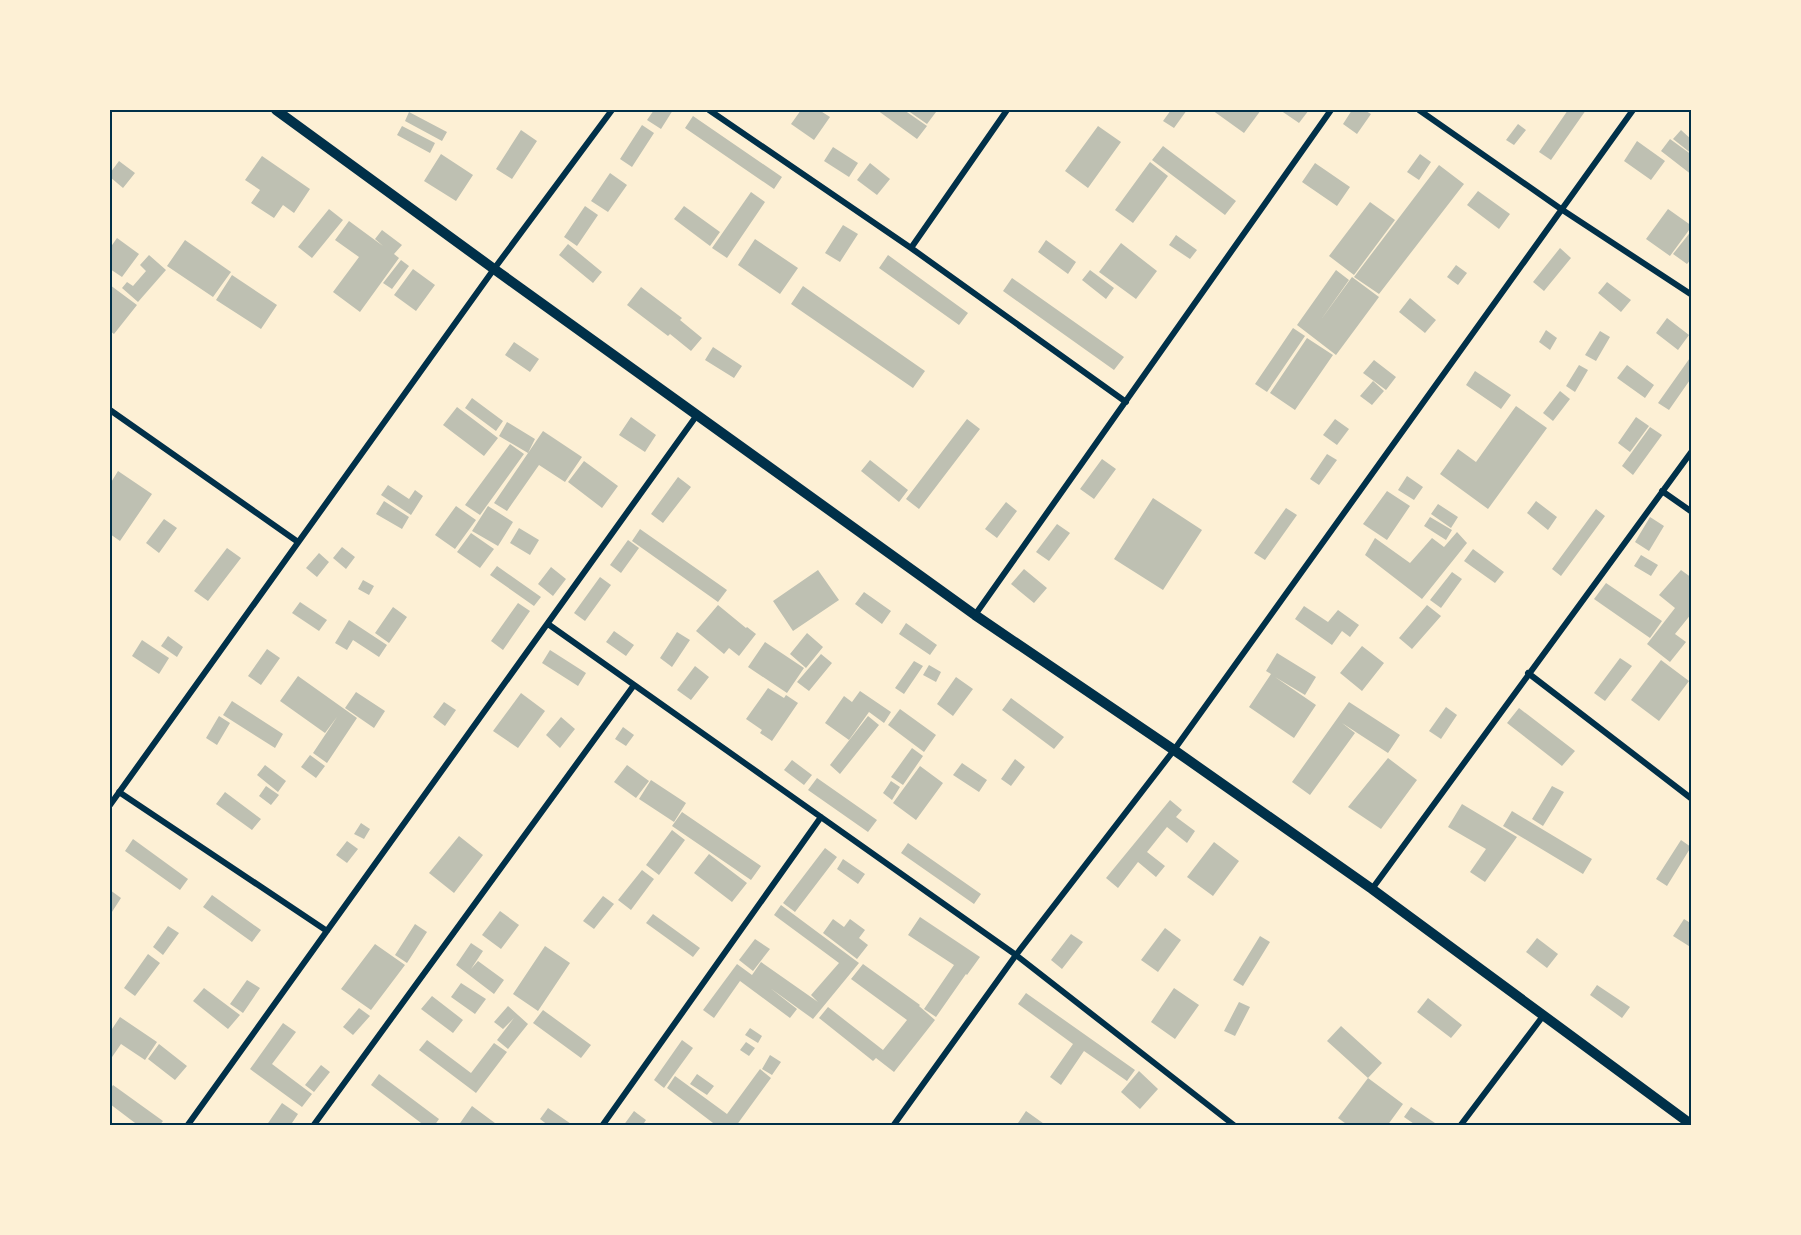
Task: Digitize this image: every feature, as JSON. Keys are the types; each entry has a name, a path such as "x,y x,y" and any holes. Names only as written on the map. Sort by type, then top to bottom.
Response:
{"street":[{"path":"276,110 975,615 1174,750 1372,889 1692,1125"},
{"path":"110,805 494,269 612,110"},
{"path":"709,110 911,248 1126,402"},
{"path":"911,248 1007,110"},
{"path":"975,615 1331,110"},
{"path":"1419,110 1561,209 1692,295"},
{"path":"894,1125 1016,956 1174,750 1633,110"},
{"path":"110,410 298,542"},
{"path":"188,1125 697,415"},
{"path":"1372,889 1692,451"},
{"path":"1662,491 1692,512"},
{"path":"548,624 1016,956 1235,1125"},
{"path":"1528,673 1692,799"},
{"path":"313,1125 633,685"},
{"path":"119,792 327,932"},
{"path":"602,1125 821,817"},
{"path":"1460,1125 1543,1016"}],"building":[{"path":"654,110 673,110 661,129 647,120"},
{"path":"801,110 819,110 830,117 814,140 791,124"},
{"path":"877,110 904,110 927,126 917,139"},
{"path":"907,110 933,110 936,112 927,124"},
{"path":"1171,110 1187,110 1174,128 1163,121"},
{"path":"1212,110 1261,110 1244,133"},
{"path":"1280,110 1309,110 1299,123"},
{"path":"1352,110 1364,110 1371,114 1357,134 1343,124"},
{"path":"1568,110 1586,110 1551,160 1539,152"},
{"path":"409,112 447,132 442,141 405,121"},
{"path":"693,116 782,177 774,189 685,128"},
{"path":"1518,124 1526,130 1514,145 1506,140"},
{"path":"642,125 654,133 632,167 620,159"},
{"path":"402,126 435,143 430,153 397,135"},
{"path":"1098,126 1121,142 1088,188 1065,171"},
{"path":"521,130 537,141 512,179 496,169"},
{"path":"1681,130 1692,140 1692,154 1673,139"},
{"path":"1670,139 1692,155 1692,175 1661,151"},
{"path":"1637,141 1665,161 1651,180 1624,161"},
{"path":"1163,146 1236,201 1225,215 1152,160"},
{"path":"833,147 858,163 849,177 824,161"},
{"path":"441,154 473,175 456,201 424,181"},
{"path":"1420,154 1431,162 1419,180 1407,172"},
{"path":"262,156 310,189 294,213 283,205 274,218 251,203 260,190 245,180"},
{"path":"119,161 135,173 123,188 110,177 110,173"},
{"path":"1150,162 1168,176 1133,223 1115,210"},
{"path":"870,163 890,179 877,195 857,180"},
{"path":"1315,163 1350,187 1337,206 1302,182"},
{"path":"1439,165 1464,184 1379,294 1354,277"},
{"path":"610,173 627,185 608,212 591,201"},
{"path":"1478,191 1510,214 1499,229 1467,205"},
{"path":"751,192 765,202 727,258 712,248"},
{"path":"1370,202 1395,220 1354,275 1329,256"},
{"path":"585,206 598,215 577,246 564,237"},
{"path":"684,206 720,232 710,246 674,219"},
{"path":"329,209 343,220 312,258 298,247"},
{"path":"1668,209 1692,226 1670,256 1646,239"},
{"path":"349,221 383,246 375,239 382,230 402,245 394,254 399,258 360,312 333,292 359,257 335,240"},
{"path":"843,225 858,234 840,262 825,253"},
{"path":"1692,230 1692,258 1687,264 1673,254"},
{"path":"1176,235 1197,250 1190,259 1169,245"},
{"path":"117,238 139,254 122,277 110,269 110,248"},
{"path":"755,239 798,268 780,294 738,265"},
{"path":"185,240 231,272 213,297 167,266"},
{"path":"1046,240 1076,262 1068,274 1038,252"},
{"path":"1121,243 1157,271 1136,299 1099,272"},
{"path":"568,244 602,272 593,283 559,255"},
{"path":"1560,248 1571,258 1544,291 1533,282"},
{"path":"149,255 166,270 138,302 122,288 127,282 133,286 146,271 140,265"},
{"path":"888,255 968,313 959,325 879,268"},
{"path":"401,260 409,266 392,289 383,283"},
{"path":"1456,265 1467,273 1458,285 1447,277"},
{"path":"413,269 435,285 416,311 394,295"},
{"path":"1090,270 1114,288 1106,299 1082,280"},
{"path":"1336,270 1349,280 1320,321 1352,277 1379,297 1336,355 1297,325"},
{"path":"232,275 277,305 261,329 216,300"},
{"path":"1012,278 1124,357 1114,370 1003,291"},
{"path":"1607,282 1631,300 1621,312 1598,293"},
{"path":"110,285 137,305 114,334 110,331"},
{"path":"803,286 925,371 913,388 791,304"},
{"path":"641,287 682,318 680,320 702,338 691,351 627,305"},
{"path":"1410,298 1436,320 1425,333 1399,312"},
{"path":"1667,318 1689,335 1678,350 1656,333"},
{"path":"1293,328 1305,336 1267,392 1255,384"},
{"path":"1546,330 1557,338 1550,350 1539,342"},
{"path":"1600,331 1610,337 1596,361 1585,355"},
{"path":"1307,338 1333,355 1295,410 1270,393"},
{"path":"514,342 539,359 530,372 505,355"},
{"path":"713,347 742,366 734,378 705,360"},
{"path":"1692,355 1692,377 1669,410 1658,403"},
{"path":"1374,360 1396,377 1386,390 1363,373"},
{"path":"1579,365 1588,370 1575,392 1566,386"},
{"path":"1627,365 1654,385 1645,398 1617,378"},
{"path":"1475,371 1511,395 1501,409 1466,385"},
{"path":"1373,381 1384,391 1372,405 1360,396"},
{"path":"1560,391 1570,399 1553,421 1543,413"},
{"path":"472,398 503,421 496,431 465,408"},
{"path":"1516,406 1547,428 1488,509 1440,474 1458,449 1476,462"},
{"path":"457,407 498,438 484,456 443,425"},
{"path":"631,417 656,435 645,452 619,435"},
{"path":"1636,417 1649,426 1630,452 1618,443"},
{"path":"967,419 980,429 919,509 906,499"},
{"path":"1335,419 1349,429 1337,445 1323,435"},
{"path":"507,422 535,439 528,453 499,436"},
{"path":"1650,427 1662,435 1633,475 1622,466"},
{"path":"543,431 582,457 565,482 539,465 507,511 494,503"},
{"path":"510,444 524,454 480,515 465,505"},
{"path":"1327,454 1337,460 1319,485 1310,479"},
{"path":"1102,459 1116,469 1094,499 1080,489"},
{"path":"870,460 908,490 899,502 861,471"},
{"path":"584,461 618,486 602,508 568,482"},
{"path":"118,471 152,494 120,541 110,534 110,484"},
{"path":"1407,476 1423,487 1414,500 1398,490"},
{"path":"678,477 691,487 663,523 651,514"},
{"path":"388,485 409,499 415,490 423,496 411,515 381,495"},
{"path":"1387,491 1410,506 1387,540 1363,524"},
{"path":"1153,498 1202,530 1163,590 1114,559"},
{"path":"384,501 409,517 402,529 376,514"},
{"path":"1536,501 1557,517 1548,530 1527,513"},
{"path":"1006,502 1017,511 997,538 985,529"},
{"path":"1438,504 1458,517 1451,528 1431,514"},
{"path":"456,506 476,520 455,549 435,535"},
{"path":"488,506 513,522 498,546 472,531"},
{"path":"1286,508 1297,515 1265,560 1254,553"},
{"path":"1596,509 1605,516 1561,576 1552,569"},
{"path":"1430,517 1452,530 1446,540 1424,526"},
{"path":"1650,517 1664,526 1649,551 1635,542"},
{"path":"164,519 177,528 159,553 146,543"},
{"path":"1057,524 1070,533 1049,561 1036,552"},
{"path":"519,528 539,540 530,555 510,543"},
{"path":"640,529 727,590 718,602 632,541"},
{"path":"1457,532 1467,543 1422,599 1365,555 1375,538 1410,563 1432,538 1444,547"},
{"path":"471,533 494,549 480,568 457,552"},
{"path":"628,540 639,548 621,573 610,565"},
{"path":"342,547 355,557 346,569 333,558"},
{"path":"227,548 241,558 208,601 194,591"},
{"path":"1473,549 1504,572 1495,583 1464,561"},
{"path":"319,553 329,562 317,577 306,568"},
{"path":"1641,555 1658,565 1651,576 1634,566"},
{"path":"497,566 541,597 534,606 490,575"},
{"path":"551,567 566,579 553,596 538,584"},
{"path":"1024,569 1047,588 1034,603 1011,584"},
{"path":"818,570 839,600 793,631 773,601"},
{"path":"1681,570 1692,578 1692,613 1675,634 1686,642 1670,662 1647,644 1675,608 1659,595"},
{"path":"1452,572 1462,579 1441,608 1430,600"},
{"path":"600,577 611,585 585,621 574,613"},
{"path":"363,580 374,586 369,595 358,589"},
{"path":"1606,583 1662,621 1650,638 1594,599"},
{"path":"864,592 891,611 882,624 855,604"},
{"path":"300,602 327,620 319,631 292,613"},
{"path":"518,603 530,611 503,650 491,641"},
{"path":"718,605 756,634 739,656 729,648 724,654 696,631"},
{"path":"1427,605 1441,616 1412,649 1399,638"},
{"path":"1304,606 1328,622 1338,610 1359,625 1350,637 1342,631 1332,645 1295,619"},
{"path":"393,607 407,617 389,643 375,633"},
{"path":"349,620 387,645 379,657 353,640 347,650 335,643"},
{"path":"906,623 937,645 930,655 899,634"},
{"path":"614,631 634,645 626,656 606,642"},
{"path":"677,632 690,640 672,667 660,658"},
{"path":"807,633 823,647 806,668 790,654"},
{"path":"168,636 183,647 177,657 161,646"},
{"path":"142,640 169,658 159,674 132,656"},
{"path":"765,642 804,668 787,693 748,667"},
{"path":"1362,646 1384,663 1362,691 1340,673"},
{"path":"267,649 280,658 261,685 248,676"},
{"path":"550,650 586,673 578,686 542,663"},
{"path":"1277,653 1316,677 1305,695 1275,677 1316,705 1294,738 1249,707 1271,674 1266,671"},
{"path":"821,654 832,663 809,691 797,682"},
{"path":"1620,658 1632,666 1605,701 1594,693"},
{"path":"1661,660 1689,681 1659,721 1631,700"},
{"path":"914,661 923,666 904,694 895,688"},
{"path":"929,665 941,672 936,682 923,675"},
{"path":"695,666 709,677 691,700 677,690"},
{"path":"298,676 357,718 327,763 313,753 337,717 325,733 280,701"},
{"path":"956,677 973,689 953,716 937,704"},
{"path":"768,688 798,703 772,741 760,733 762,730 746,719"},
{"path":"860,691 891,712 884,723 869,712 849,740 825,723 844,696 852,702"},
{"path":"356,692 385,711 374,728 345,708"},
{"path":"521,693 545,711 518,748 493,731"},
{"path":"1011,698 1064,737 1054,749 1002,710"},
{"path":"232,701 283,734 275,748 223,715"},
{"path":"444,702 456,710 445,726 433,717"},
{"path":"1349,702 1400,735 1388,753 1342,723 1355,733 1310,795 1292,782"},
{"path":"1446,707 1457,715 1441,739 1429,731"},
{"path":"1519,708 1575,751 1562,766 1507,723"},
{"path":"900,709 936,735 924,752 888,725"},
{"path":"219,716 230,723 217,745 206,738"},
{"path":"868,716 879,725 840,774 830,765"},
{"path":"561,717 575,729 560,748 546,735"},
{"path":"623,727 634,735 626,746 615,739"},
{"path":"912,748 923,756 903,785 891,777"},
{"path":"310,755 325,766 316,778 301,767"},
{"path":"1388,758 1417,780 1381,829 1348,807"},
{"path":"1015,759 1025,767 1011,786 1001,779"},
{"path":"792,760 812,775 804,785 784,770"},
{"path":"962,763 987,780 979,792 953,775"},
{"path":"265,765 286,781 278,792 257,775"},
{"path":"627,765 649,781 636,798 614,782"},
{"path":"920,766 943,783 916,820 893,803"},
{"path":"817,778 877,820 868,832 808,790"},
{"path":"651,780 686,803 674,822 639,799"},
{"path":"891,781 900,787 892,800 883,793"},
{"path":"266,786 279,795 271,805 259,796"},
{"path":"1552,786 1564,792 1543,826 1532,819"},
{"path":"225,792 261,819 252,830 216,804"},
{"path":"1170,800 1182,810 1176,817 1195,831 1187,843 1167,827 1147,852 1165,866 1156,877 1138,862 1118,888 1106,878"},
{"path":"1462,804 1517,837 1485,882 1470,872 1486,849 1448,827"},
{"path":"1512,811 1592,859 1583,874 1503,826"},
{"path":"682,812 761,866 751,880 672,826"},
{"path":"361,823 370,829 364,839 354,834"},
{"path":"672,830 685,840 659,875 646,865"},
{"path":"459,836 483,855 454,893 429,873"},
{"path":"133,839 188,879 180,890 125,851"},
{"path":"1681,840 1691,847 1667,886 1656,879"},
{"path":"347,841 358,849 347,863 336,855"},
{"path":"1214,842 1239,861 1213,896 1187,877"},
{"path":"908,843 981,894 974,904 901,853"},
{"path":"825,848 837,857 795,912 783,903"},
{"path":"709,854 747,883 732,902 694,873"},
{"path":"843,859 865,874 858,884 837,869"},
{"path":"642,870 654,879 631,910 618,900"},
{"path":"110,890 121,898 110,915"},
{"path":"212,895 261,930 252,942 203,907"},
{"path":"603,896 614,904 594,929 583,921"},
{"path":"781,905 859,963 813,1019 770,988 797,1009 790,1018 740,981 714,1018 703,1010 737,964 752,975 761,962 818,1002 811,995 839,963 774,915"},
{"path":"500,911 519,925 501,949 482,935"},
{"path":"653,914 700,948 693,957 646,923"},
{"path":"920,917 980,957 936,1017 924,1009 954,965 908,935"},
{"path":"833,919 844,927 850,919 865,930 859,938 868,945 857,959 823,933"},
{"path":"1684,919 1692,924 1692,948 1673,936"},
{"path":"415,924 427,932 407,963 395,955"},
{"path":"168,926 179,933 163,955 153,947"},
{"path":"1165,928 1181,940 1158,972 1141,960"},
{"path":"1071,934 1083,942 1062,969 1051,960"},
{"path":"1260,936 1270,942 1243,986 1233,980"},
{"path":"1537,938 1558,954 1547,968 1526,952"},
{"path":"755,939 770,949 753,971 739,960"},
{"path":"471,943 483,951 471,969 478,961 504,980 494,994 456,965"},
{"path":"375,944 405,965 371,1010 341,989"},
{"path":"545,946 570,963 538,1011 513,994"},
{"path":"148,954 160,963 135,996 124,988"},
{"path":"863,964 920,1005 935,1020 894,1072 876,1058 873,1061 819,1018 828,1007 883,1050 907,1020 851,979"},
{"path":"247,980 260,988 243,1013 230,1004"},
{"path":"461,983 486,999 475,1014 451,997"},
{"path":"1597,985 1630,1007 1622,1018 1590,995"},
{"path":"204,988 240,1015 228,1029 193,1001"},
{"path":"1174,988 1199,1005 1175,1039 1151,1022"},
{"path":"1026,993 1135,1070 1127,1081 1084,1051 1061,1085 1050,1077 1073,1044 1018,1004"},
{"path":"432,996 463,1020 453,1033 421,1009"},
{"path":"1428,998 1462,1025 1451,1038 1417,1012"},
{"path":"1239,1002 1250,1007 1235,1036 1224,1031"},
{"path":"508,1006 528,1024 508,1049 497,1040 514,1018 503,1029 494,1022"},
{"path":"359,1008 370,1016 353,1035 343,1027"},
{"path":"543,1010 591,1045 581,1058 533,1023"},
{"path":"120,1017 157,1042 145,1060 121,1044 110,1060 110,1032"},
{"path":"283,1023 296,1032 272,1064 312,1094 302,1107 250,1069"},
{"path":"1341,1026 1382,1063 1368,1078 1327,1041"},
{"path":"750,1028 762,1036 758,1043 745,1035"},
{"path":"427,1040 471,1073 494,1043 507,1052 476,1093 419,1050"},
{"path":"682,1040 693,1048 664,1088 654,1080"},
{"path":"746,1042 755,1048 749,1056 740,1050"},
{"path":"159,1044 187,1066 175,1080 148,1059"},
{"path":"770,1055 781,1062 772,1075 762,1069"},
{"path":"321,1065 330,1072 314,1092 305,1085"},
{"path":"760,1069 771,1078 736,1126 717,1126 667,1088 675,1076 727,1114"},
{"path":"1139,1071 1158,1089 1140,1109 1121,1092"},
{"path":"379,1074 439,1119 434,1126 425,1126 371,1085"},
{"path":"697,1074 714,1086 707,1095 690,1084"},
{"path":"1368,1078 1403,1104 1387,1126 1349,1126 1338,1118"},
{"path":"113,1085 163,1121 159,1126 139,1126 110,1104 110,1090"},
{"path":"282,1103 298,1114 290,1126 266,1126"},
{"path":"472,1106 499,1126 458,1126"},
{"path":"1411,1107 1435,1123 1433,1126 1417,1126 1404,1117"},
{"path":"548,1108 574,1126 549,1126 540,1119"},
{"path":"634,1111 646,1120 642,1126 623,1126"},
{"path":"1026,1111 1047,1126 1016,1126"}]}
